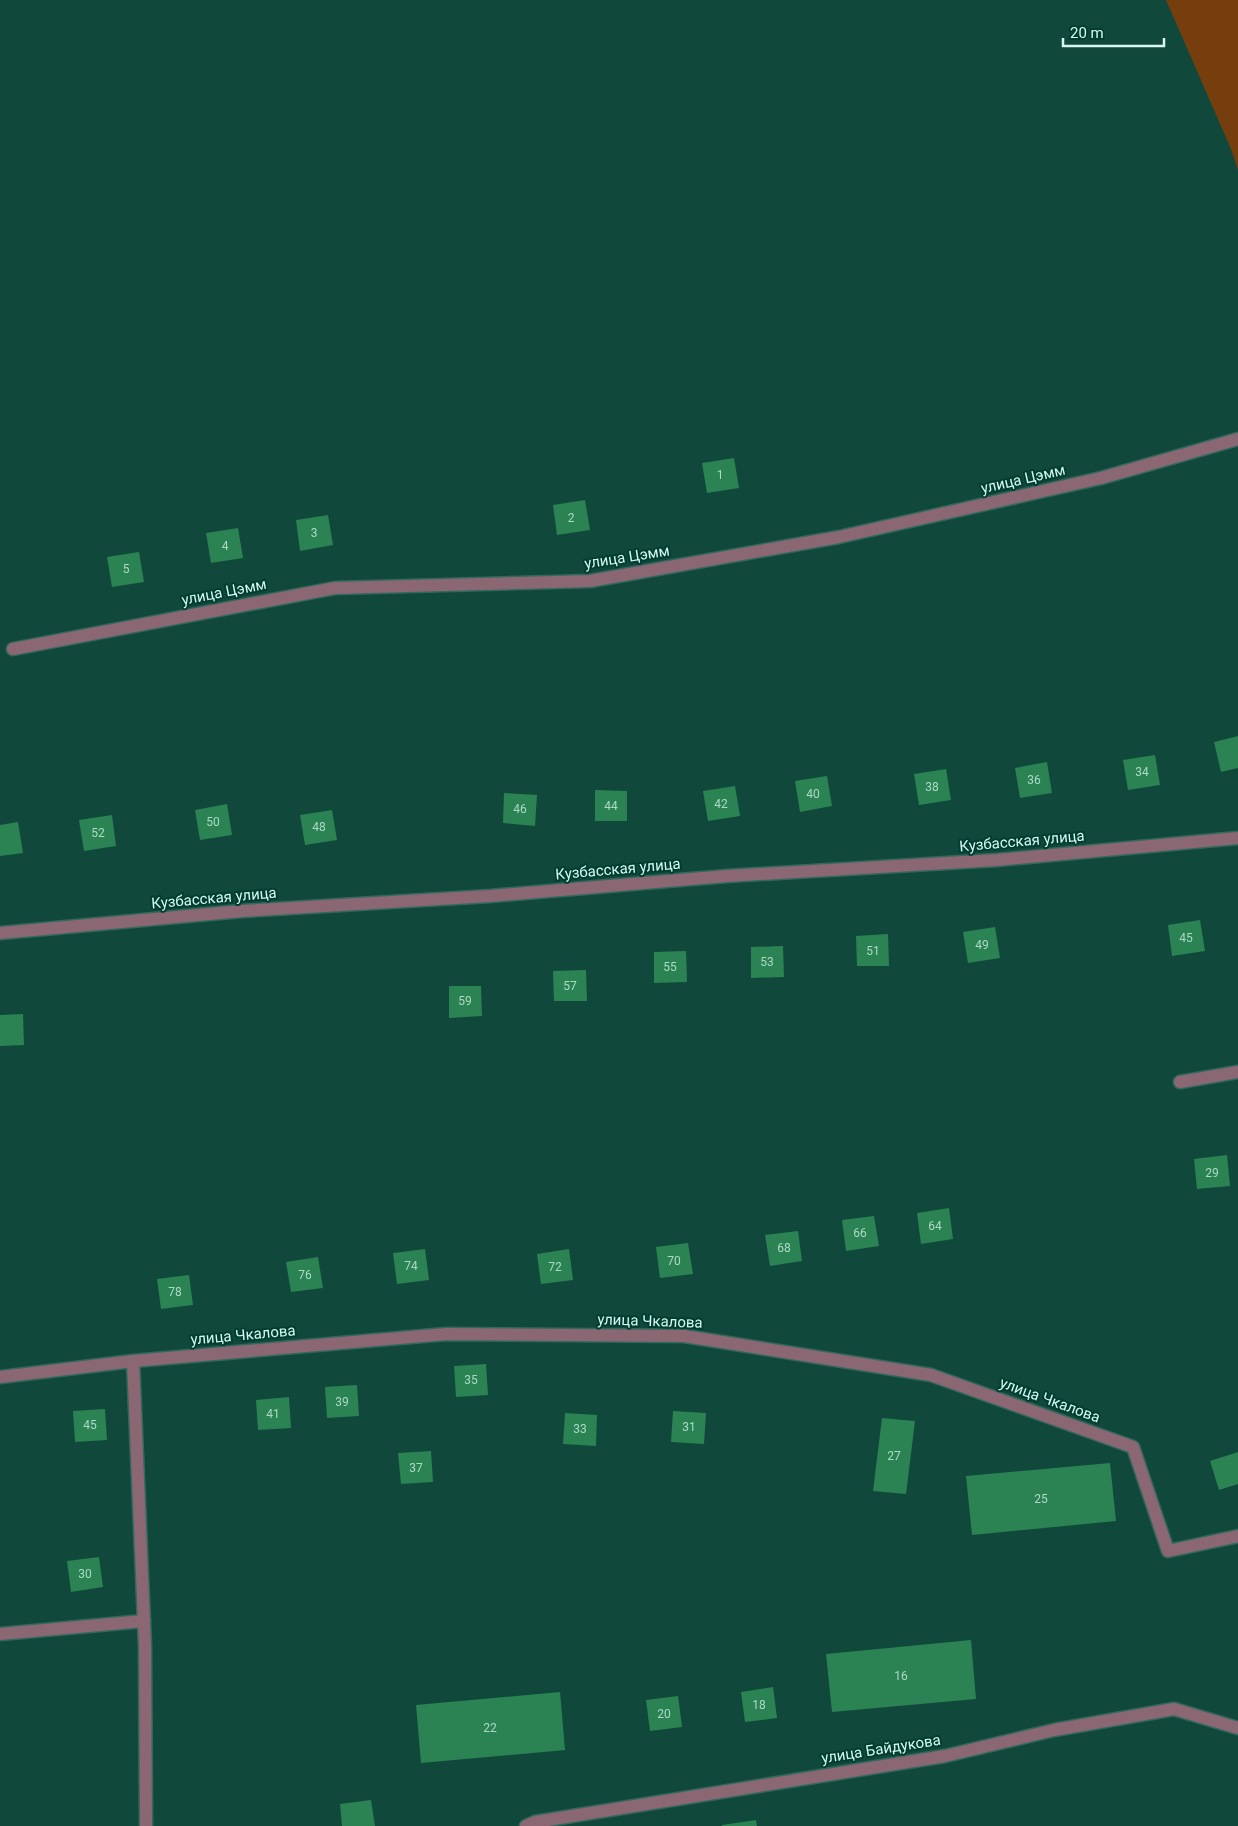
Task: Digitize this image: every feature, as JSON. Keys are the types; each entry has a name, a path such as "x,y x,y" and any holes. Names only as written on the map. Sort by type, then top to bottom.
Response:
{"street":[{"name":"улица Цэмм","path":"13,649 335,588 599,579 839,537 1101,478 1238,439"},
{"name":"Кузбасская улица","path":"0,933 242,911 490,896 727,876 997,860 1238,838"},
{"path":"1180,1082 1238,1072"},
{"name":"улица Чкалова","path":"0,1377 133,1361 446,1334 684,1336 932,1375 1133,1447 1168,1551 1238,1536"},
{"path":"133,1361 145,1646 146,1826"},
{"path":"0,1634 144,1621"},
{"name":"улица Байдукова","path":"526,1826 535,1822 945,1756 1054,1730 1174,1709 1238,1728"}],"shaded area":[{"path":"1166,0 1238,0 1238,170 1231,149"}],"building":[{"path":"734,458 739,488 707,493 702,463"},
{"path":"585,500 590,530 557,535 553,505"},
{"path":"328,515 333,545 300,551 296,520"},
{"path":"238,528 243,558 211,563 206,533"},
{"path":"139,552 144,582 112,587 107,557"},
{"path":"1238,736 1238,768 1221,772 1214,742"},
{"path":"1155,755 1160,785 1128,790 1123,760"},
{"path":"1047,762 1052,793 1020,798 1015,768"},
{"path":"946,769 951,800 919,805 914,774"},
{"path":"827,776 832,806 800,812 795,781"},
{"path":"735,786 740,816 708,821 703,791"},
{"path":"595,790 627,791 627,821 595,821"},
{"path":"504,793 537,795 535,826 503,823"},
{"path":"227,804 232,835 200,840 195,810"},
{"path":"332,810 337,840 305,845 300,815"},
{"path":"112,815 116,846 84,851 79,820"},
{"path":"18,822 23,853 0,856 0,825"},
{"path":"1200,920 1205,951 1172,956 1168,925"},
{"path":"995,927 1000,958 968,963 963,932"},
{"path":"888,934 889,966 857,966 856,936"},
{"path":"783,946 784,977 751,978 751,947"},
{"path":"686,951 687,982 654,983 654,952"},
{"path":"586,970 587,1001 554,1001 553,971"},
{"path":"449,986 481,986 482,1016 449,1018"},
{"path":"23,1014 24,1045 0,1046 0,1015"},
{"path":"1227,1155 1230,1186 1197,1189 1194,1159"},
{"path":"949,1208 953,1239 921,1244 917,1213"},
{"path":"874,1216 879,1246 846,1251 842,1220"},
{"path":"798,1231 802,1261 770,1266 765,1235"},
{"path":"688,1243 693,1274 660,1278 656,1247"},
{"path":"425,1249 429,1280 397,1284 393,1253"},
{"path":"569,1249 573,1280 541,1284 537,1254"},
{"path":"318,1257 323,1288 291,1292 286,1262"},
{"path":"189,1275 193,1305 161,1309 157,1279"},
{"path":"486,1364 488,1395 456,1397 454,1366"},
{"path":"357,1385 359,1416 327,1418 325,1387"},
{"path":"289,1397 291,1428 258,1430 256,1400"},
{"path":"105,1409 107,1440 75,1442 73,1411"},
{"path":"673,1411 706,1413 704,1444 671,1442"},
{"path":"565,1413 597,1415 596,1446 563,1444"},
{"path":"882,1418 915,1421 906,1494 873,1491"},
{"path":"431,1451 433,1482 401,1484 398,1453"},
{"path":"1238,1452 1238,1484 1219,1490 1210,1461"},
{"path":"1110,1463 1116,1521 972,1535 966,1476"},
{"path":"99,1557 103,1587 71,1592 67,1561"},
{"path":"971,1640 976,1699 832,1712 826,1654"},
{"path":"773,1687 777,1718 745,1722 741,1692"},
{"path":"560,1692 565,1750 421,1763 416,1705"},
{"path":"678,1696 682,1727 650,1731 646,1700"},
{"path":"371,1800 375,1826 342,1826 340,1804"},
{"path":"756,1820 757,1826 722,1826 722,1825"}]}
